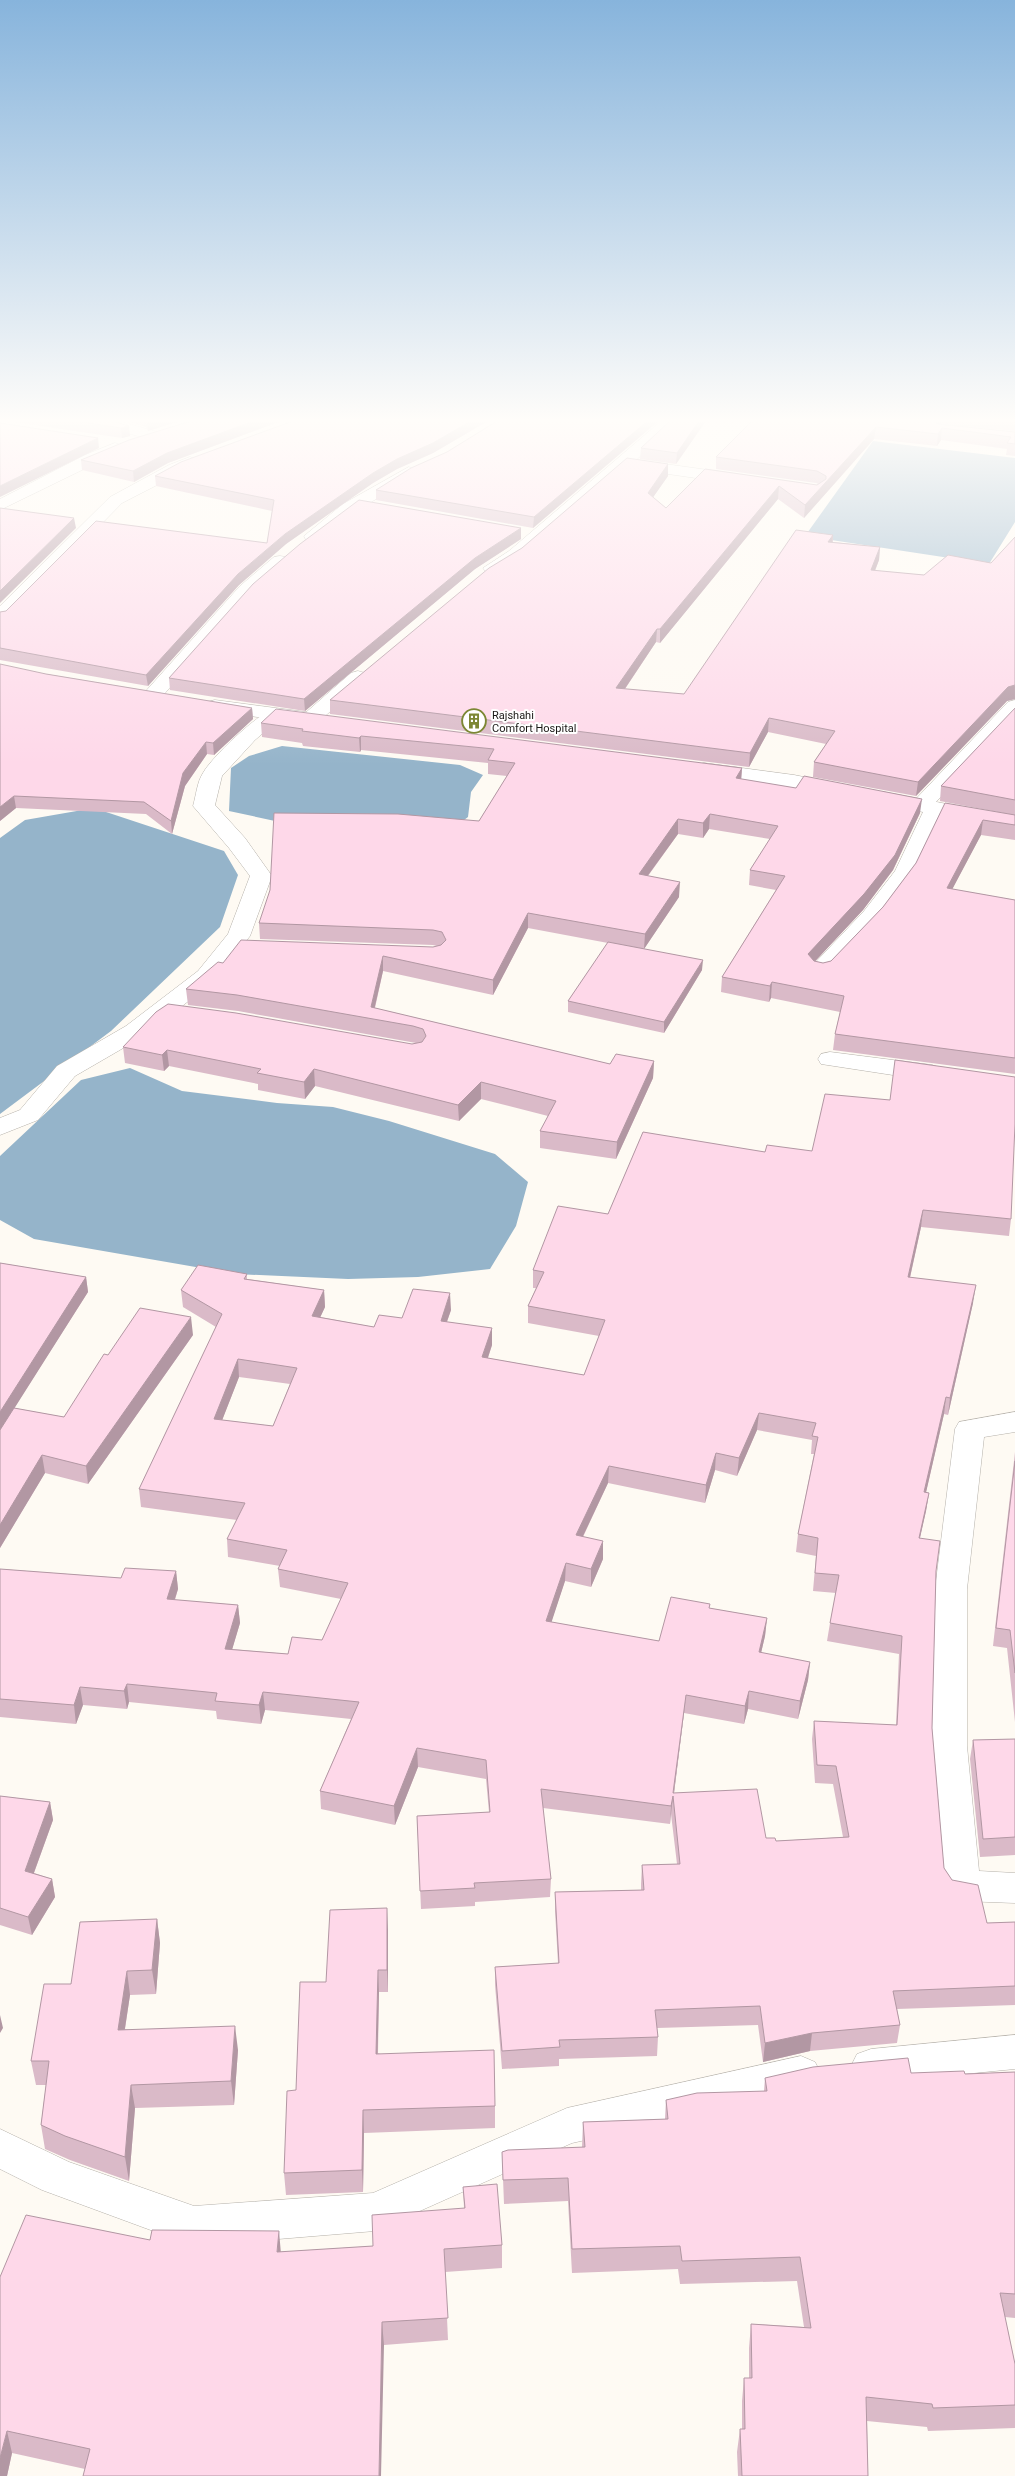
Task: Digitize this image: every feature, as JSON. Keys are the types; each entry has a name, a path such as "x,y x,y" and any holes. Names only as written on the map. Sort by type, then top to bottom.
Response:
{"street":[{"path":"0,617 22,592 84,534"},
{"path":"152,696 246,590 315,534"},
{"path":"524,534 536,536"},
{"path":"482,575 514,554 539,534"},
{"path":"310,719 373,665"},
{"path":"198,703 340,723"},
{"path":"821,970 872,916 905,872 928,807 1015,706"},
{"path":"0,1127 29,1115 66,1071 135,1031 206,976 239,936 261,876 237,842 204,806 212,774 248,736 274,715"},
{"path":"686,767 794,781 1015,822"},
{"path":"232,946 260,947"},
{"path":"162,1010 190,1014"},
{"path":"830,1059 956,1076"},
{"path":"1015,1422 970,1429 950,1589 949,1746 962,1886 1015,1888"},
{"path":"0,2148 57,2177 194,2226 375,2212 567,2126 810,2072 1015,2052"}],"water":[{"path":"807,534 1008,534 989,564 805,536"},
{"path":"282,746 460,765 483,775 471,792 468,817 456,826 303,827 229,811 231,768 249,756"},
{"path":"94,808 224,851 238,875 220,927 111,1031 0,1114 0,838 25,820"},
{"path":"130,1068 182,1091 277,1103 333,1107 389,1121 495,1154 528,1182 516,1226 490,1269 418,1277 348,1279 236,1274 34,1239 0,1220 0,1156 81,1080"}],"building":[{"path":"0,534 58,534 0,591"},
{"path":"83,534 194,534 267,543 269,534 286,534 238,574 146,675 0,648 0,612 6,611"},
{"path":"314,534 512,534 475,558 304,699 169,678 253,584"},
{"path":"539,534 739,534 660,629 657,629 616,688 684,694 794,534 833,535 828,542 880,547 871,570 924,575 948,555 991,563 1015,537 1015,685 1008,687 918,782 814,762 835,731 769,718 750,753 330,700 489,568 522,548"},
{"path":"0,664 46,674 252,708 213,743 206,742 183,773 171,821 144,802 14,796 0,807"},
{"path":"1015,708 1015,800 941,786"},
{"path":"276,709 742,768 736,778 796,788 804,776 922,799 895,855 864,894 808,954 814,961 823,963 831,961 883,907 916,863 945,803 1015,815 1015,825 983,820 947,888 1015,900 1015,1058 835,1034 844,996 772,982 770,986 722,977 785,876 750,870 778,826 710,814 703,823 678,819 639,874 680,882 645,934 528,913 493,980 383,956 371,1007 610,1064 616,1054 654,1061 617,1142 540,1131 556,1101 481,1082 458,1105 314,1069 304,1082 257,1073 261,1069 167,1050 162,1055 123,1047 156,1012 168,1004 236,1013 412,1044 422,1042 426,1036 423,1029 413,1026 237,995 186,989 218,962 223,963 241,940 433,947 441,945 446,940 442,932 433,930 259,923 270,890 274,813 398,814 479,821 515,763 488,760 494,749 361,736 359,738 302,731 303,729 261,723"},
{"path":"608,942 703,960 664,1022 568,1001"},
{"path":"895,1060 1015,1077 1011,1219 923,1210 908,1277 976,1285 950,1398 946,1397 924,1492 929,1493 919,1538 940,1541 936,1571 932,1728 944,1868 952,1880 978,1885 987,1923 1015,1922 1015,1986 893,1991 900,2025 812,2033 765,2043 760,2006 655,2010 658,2037 559,2040 560,2047 502,2051 495,1967 559,1963 555,1892 644,1890 642,1865 680,1864 673,1796 671,1806 541,1789 551,1879 474,1883 475,1888 420,1891 417,1816 490,1812 486,1760 417,1748 394,1806 320,1791 359,1702 263,1692 259,1705 215,1701 217,1693 127,1684 124,1691 80,1687 74,1705 0,1699 0,1569 121,1578 125,1568 176,1571 167,1599 238,1605 225,1649 288,1654 292,1637 322,1640 348,1583 278,1569 287,1550 227,1539 245,1503 139,1489 222,1314 181,1290 198,1265 247,1274 244,1279 324,1290 312,1316 374,1327 379,1315 402,1318 413,1289 450,1293 441,1321 492,1328 482,1357 584,1375 605,1320 528,1306 544,1272 533,1270 558,1206 608,1214 643,1132 765,1152 767,1145 812,1151 825,1094 890,1100","holes":["238,1359 297,1368 273,1426 214,1419","759,1413 816,1423 812,1436 818,1437 798,1534 818,1538 815,1573 839,1575 830,1623 902,1636 897,1725 814,1721 817,1765 836,1766 849,1837 776,1841 775,1838 766,1838 757,1789 673,1793 686,1695 745,1706 749,1691 800,1701 810,1662 759,1652 767,1618 709,1608 710,1604 671,1597 659,1641 546,1621 566,1563 591,1569 603,1541 576,1535 609,1466 706,1485 716,1453 739,1458"]},
{"path":"0,1263 86,1277 0,1412"},
{"path":"140,1308 191,1317 86,1466 42,1455 0,1525 0,1430 14,1408 64,1417 104,1354 108,1355"},
{"path":"1015,1461 1015,1673 1010,1630 996,1628"},
{"path":"1015,1739 1015,1837 983,1839 973,1740"},
{"path":"0,1796 50,1802 25,1871 52,1879 28,1917 0,1908"},
{"path":"387,1908 387,1970 378,1970 376,2054 494,2050 495,2106 363,2110 362,2170 284,2173 287,2091 296,2090 300,1982 326,1982 330,1910"},
{"path":"157,1919 152,1970 127,1971 118,2030 235,2026 231,2081 131,2085 125,2157 65,2136 41,2125 49,2061 31,2061 44,1984 71,1984 80,1922"},
{"path":"908,2058 911,2073 964,2071 965,2074 1015,2072 1015,2294 1000,2293 1015,2364 1015,2405 933,2408 932,2404 866,2397 868,2476 742,2476 740,2429 745,2429 744,2378 752,2378 751,2324 811,2328 800,2257 682,2261 680,2246 572,2249 568,2178 503,2180 502,2152 508,2150 585,2147 583,2122 668,2119 666,2100 697,2093 767,2091 765,2078 813,2067"},
{"path":"497,2184 502,2245 444,2249 448,2318 382,2322 379,2476 83,2476 90,2449 7,2431 0,2458 0,2277 26,2215 150,2240 152,2230 279,2231 277,2252 373,2246 372,2215 465,2208 463,2187"}],"place":[{"name":"Rajshahi Comfort Hospital","path":"474,721"}]}
